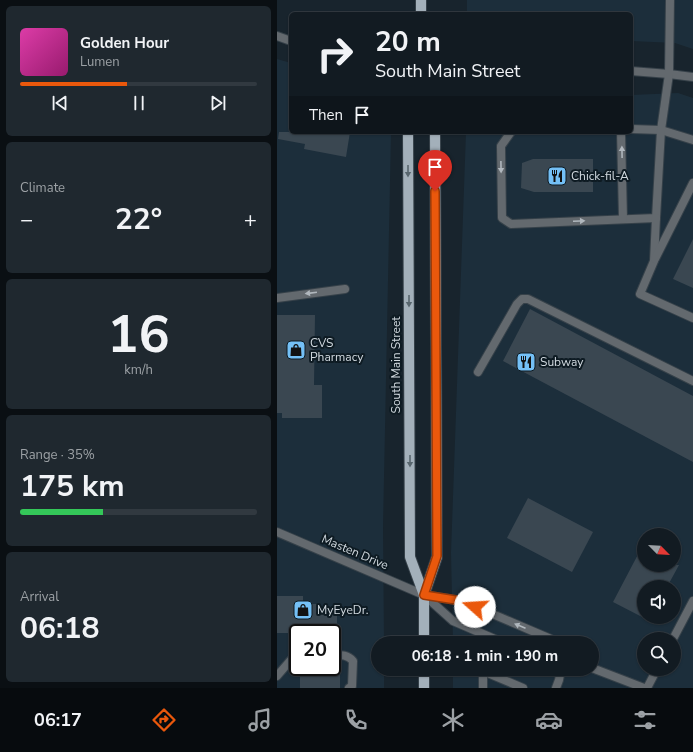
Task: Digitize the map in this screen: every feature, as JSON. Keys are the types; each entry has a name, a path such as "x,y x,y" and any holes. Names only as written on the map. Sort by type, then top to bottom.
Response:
{"main road":[{"path":"421,0 421,12"},
{"name":"South Main Street","path":"408,134 410,557 424,595"},
{"name":"South Main Street","path":"424,636 424,595 437,556 435,134"},
{"path":"424,676 424,688"}],"street":[{"path":"654,262 661,130 669,74 670,0"},
{"path":"277,36 289,40"},
{"path":"633,71 693,77"},
{"path":"633,129 661,130 693,140"},
{"path":"510,134 501,146 502,218 511,224 656,218"},
{"path":"621,134 623,219"},
{"path":"693,182 640,294 693,318"},
{"path":"277,298 345,289"},
{"path":"478,372 517,304 522,299 528,299 693,381"},
{"name":"Masten Drive","path":"277,532 424,595"},
{"path":"424,595 453,621 488,636"},
{"path":"424,595 462,601 544,636"},
{"path":"677,632 693,601"},
{"path":"341,655 349,657 353,661 352,686 349,688"},
{"path":"277,676 289,662"},
{"path":"483,688 483,671 523,688"},
{"path":"599,671 644,688"},
{"path":"556,688 560,676"},
{"path":"647,688 653,676"}],"shaded area":[{"path":"467,0 693,0 693,49 675,43 633,41 633,12 467,12"},
{"path":"277,59 289,62 289,134 391,134 383,527 384,636 371,636 371,676 384,676 384,688 277,688"},
{"path":"678,93 693,98 693,688 453,688 453,676 599,676 599,636 453,636 451,553 466,134 633,134 633,95"}],"building":[{"path":"279,132 289,132 289,134 350,134 346,157 304,149 305,144 278,139"},
{"name":"Chick-fil-A","path":"533,159 593,159 593,192 534,192 521,188 522,163"},
{"path":"693,239 693,288 673,279"},
{"path":"530,309 693,396 693,462 503,361"},
{"name":"CVS Pharmacy","path":"277,315 315,315 314,385 322,385 322,418 282,418 282,413 277,413"},
{"path":"528,498 593,532 572,572 507,538"},
{"path":"637,556 637,572 675,572 671,580 637,580 637,614 613,602"},
{"name":"MyEyeDr.","path":"277,596 303,596 303,604 320,604 321,609 337,611 337,624 289,624 289,633 277,633"},
{"path":"300,676 340,676 340,688 300,688"}],"place":[{"name":"Chick-fil-A","path":"557,176"},
{"name":"CVS Pharmacy","path":"296,350"},
{"name":"Subway","path":"526,362"},
{"name":"MyEyeDr.","path":"303,610"}],"route":[{"path":"435,191 437,556 424,595 462,601 475,607"}]}
